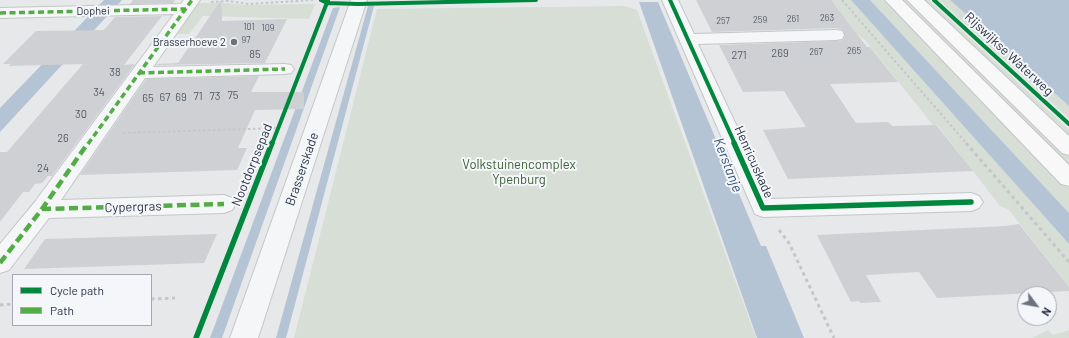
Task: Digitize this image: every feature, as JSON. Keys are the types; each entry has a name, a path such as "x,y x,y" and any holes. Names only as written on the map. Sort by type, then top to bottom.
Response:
{"main road":[{"path":"893,0 1069,178"},
{"name":"Rijswijkse Waterweg","path":"915,0 1069,148"}],"street":[{"path":"4,17 27,0"},
{"name":"Brasserskade","path":"244,338 359,0"},
{"name":"Henricuskade","path":"670,0 763,208 971,202"},
{"path":"0,263 42,210 95,134 190,4"},
{"name":"Dophei","path":"4,17 84,11 123,10 190,4"},
{"path":"687,39 836,35"},
{"path":"139,73 285,69"},
{"name":"Cypergras","path":"42,210 224,204"}],"path":[{"path":"190,4 228,1 248,4 314,0"},
{"path":"842,0 1069,262"},
{"path":"95,134 278,128"},
{"path":"763,208 789,243 834,338"},
{"path":"152,299 175,298"},
{"path":"0,305 12,304"}],"green space":[{"path":"831,0 851,0 1069,244 1069,287 1009,210 1000,206 937,125 933,125 865,40 857,34"},
{"path":"870,0 889,0 1069,183 1069,213"},
{"path":"897,0 910,0 1069,153 1069,172"},
{"path":"919,0 929,0 1069,130 1069,142"},
{"path":"939,0 950,0 1069,106 1069,118"},
{"path":"197,3 245,5 315,4 309,19 203,16 189,34 176,34"},
{"name":"Volkstuinencomplex Ypenburg","path":"625,6 637,10 756,338 294,338 377,9"},
{"path":"1048,330 1053,335 1069,330 1069,338 1032,338"}],"water":[{"path":"104,0 122,0 0,132 0,108"},
{"path":"851,0 870,0 1069,213 1069,244"},
{"path":"950,0 1069,0 1069,106"},
{"path":"639,2 658,2 761,246 766,246 804,338 757,338"},
{"path":"340,7 222,338 210,338 333,8"}],"building":[{"path":"133,0 175,0 173,3 130,4"},
{"name":"Brasserhoeve 2","path":"221,0 222,21 287,19 265,63 156,65 178,63"},
{"path":"696,0 831,0 867,47 870,47 898,82 830,84 856,123 888,122 892,126 936,125 973,171 788,179 763,130 806,127 784,91 743,92 719,45 836,41 843,40 845,36 843,30 836,28 712,32"},
{"path":"162,16 124,65 135,64 52,176 48,176 42,183 35,184 29,192 23,192 0,222 0,152 7,152 83,64 9,66 11,64 3,64 36,31 104,30 115,17"},
{"path":"259,76 251,92 304,92 304,109 255,110 238,148 247,148 237,170 80,175 146,79"},
{"path":"1019,224 1069,287 1069,291 1057,292 1057,286 1017,286 1017,294 937,298 919,272 866,275 881,302 851,302 817,235 1006,226"},
{"path":"217,234 204,263 24,269 45,239"}],"waterway":[{"path":"281,338 371,6"}],"marked path":[{"path":"0,263 42,209 192,0"},
{"path":"0,13 186,9"},
{"path":"139,73 285,69"},
{"path":"42,209 224,204"}],"cycle path":[{"path":"321,0 327,3 358,4 536,0"},
{"name":"Nootdorpsepad","path":"196,338 328,0"},
{"path":"670,0 763,208 971,202"},
{"path":"934,0 1069,124"}],"place":[{"name":"Brasserhoeve 2","path":"234,42"}],"water label":[{"name":"Kerstanje","path":"728,165"}]}
